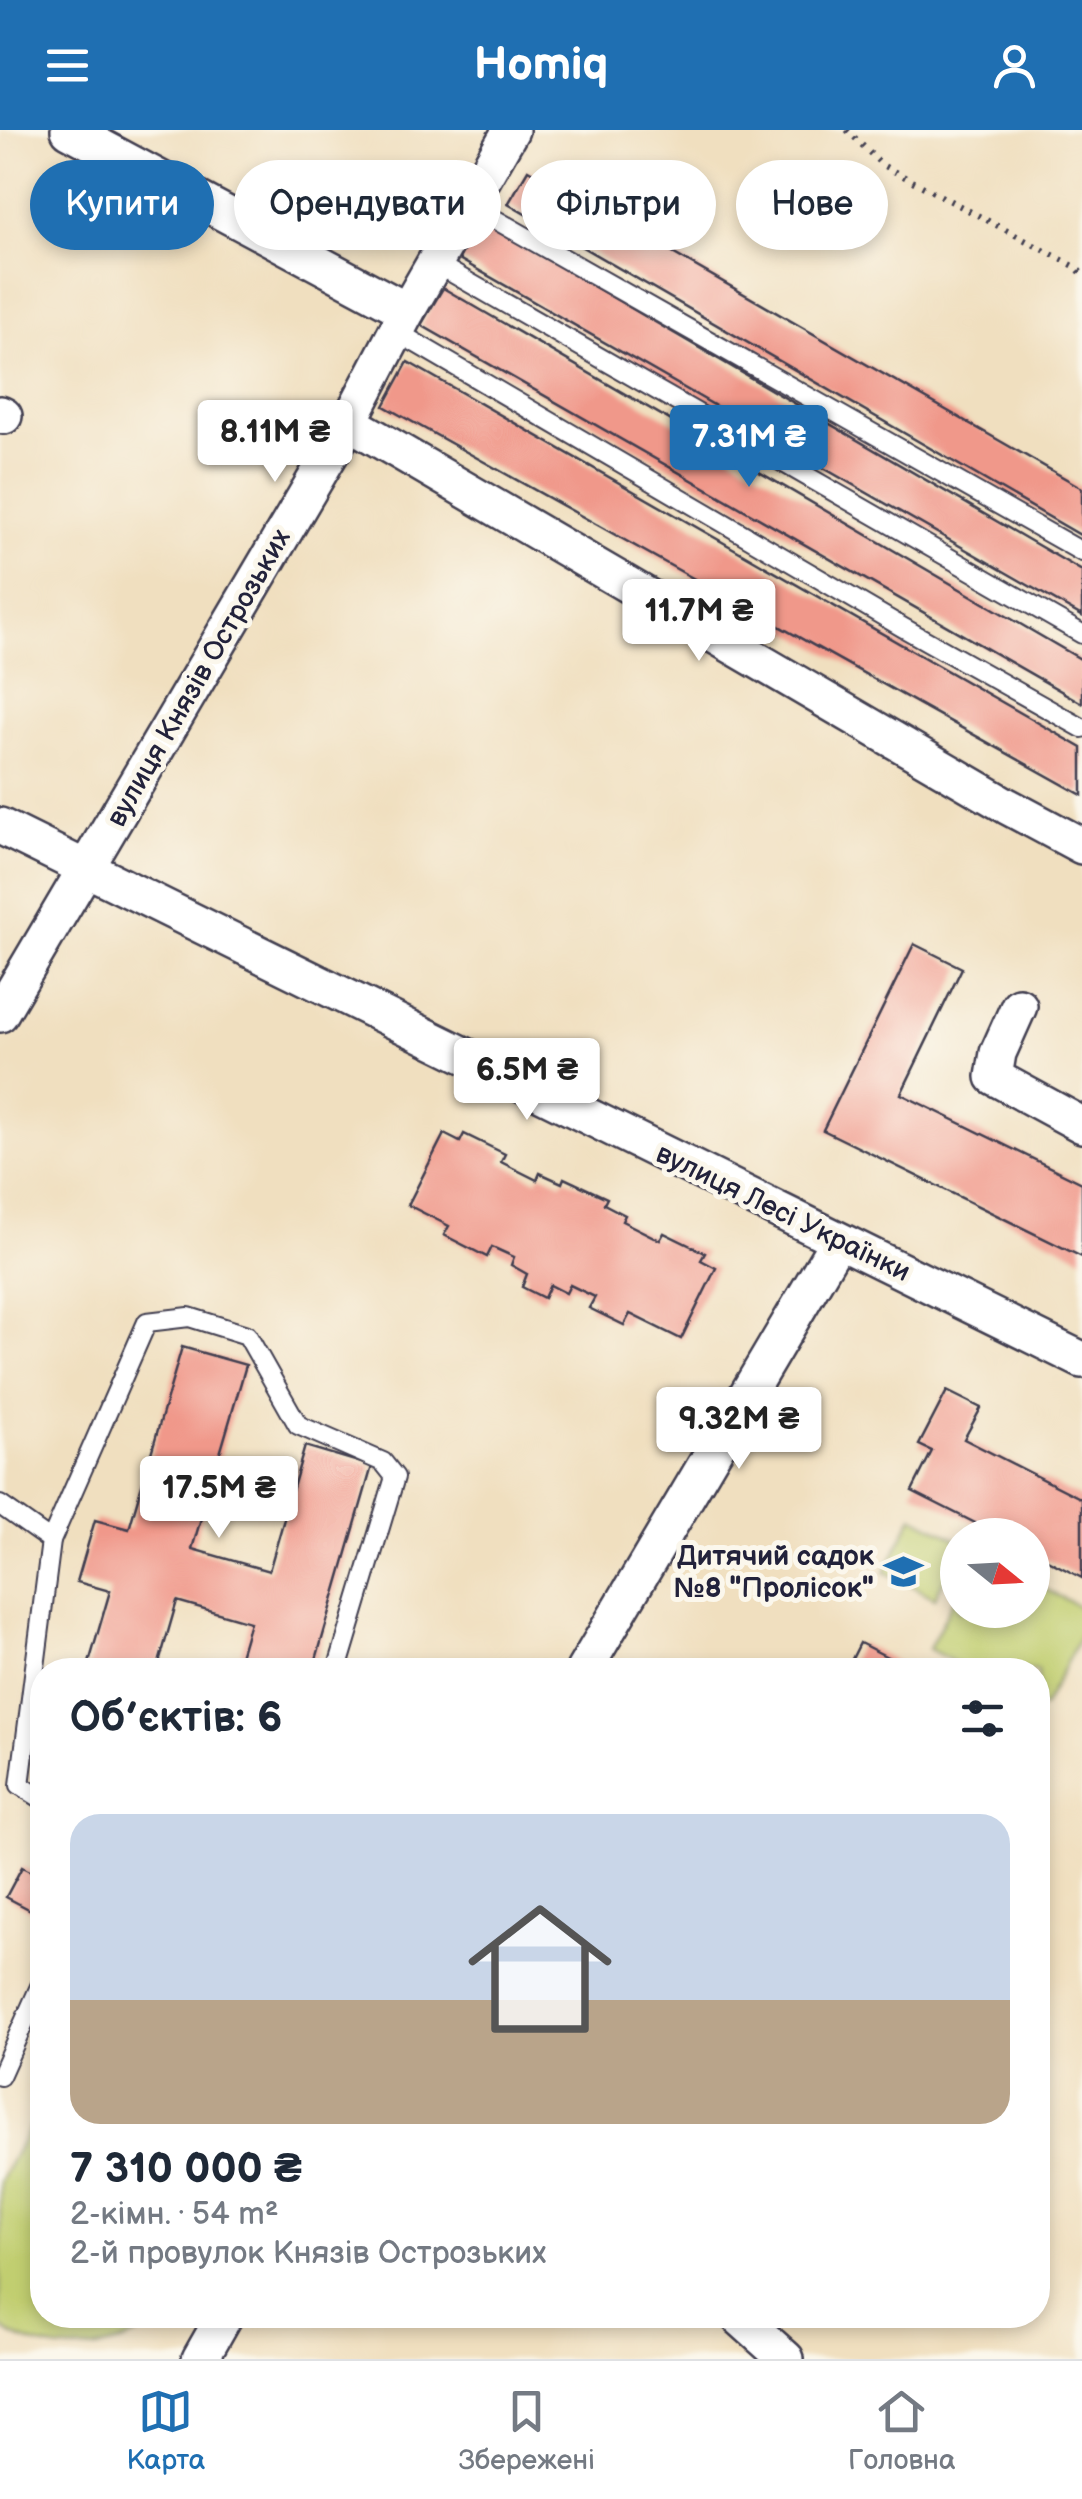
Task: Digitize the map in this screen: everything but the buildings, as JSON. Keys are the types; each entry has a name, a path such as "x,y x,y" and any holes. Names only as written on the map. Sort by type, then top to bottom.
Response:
{"street":[{"path":"70,130 402,321"},
{"name":"вулиця Князів Острозьких","path":"493,160 510,130"},
{"name":"вулиця Князів Острозьких","path":"0,1014 349,422 442,250"},
{"path":"349,422 1006,806 1082,846"},
{"name":"вулиця Лесі Українки","path":"0,826 1082,1360"},
{"path":"1019,1006 998,1053 994,1077 1082,1125"},
{"path":"591,1658 838,1241"},
{"path":"751,2328 786,2359"}],"lane":[{"path":"501,223 1082,552"},
{"path":"435,263 1082,634"},
{"path":"402,321 902,628 1082,728"},
{"path":"36,1658 51,1541 147,1322 189,1318 248,1334 298,1425 382,1462 395,1477 341,1658"},
{"path":"0,1505 51,1541"},
{"path":"30,1706 20,1785 30,1791"},
{"path":"0,2076 30,2009"}],"path":[{"path":"847,130 882,164 1076,267 1082,274"}],"green space":[{"path":"913,1516 940,1530 940,1588 935,1598 885,1572"},
{"path":"1050,1592 1082,1608 1082,1632 1050,1694 1050,1658 946,1658 929,1649 940,1627 1050,1628"},
{"path":"30,2127 30,2328 145,2329 105,2347 60,2349 17,2337 0,2326 0,2181"}],"place":[{"name":"Дитячий садок №8 \"Пролісок\"","path":"904,1572"}]}
